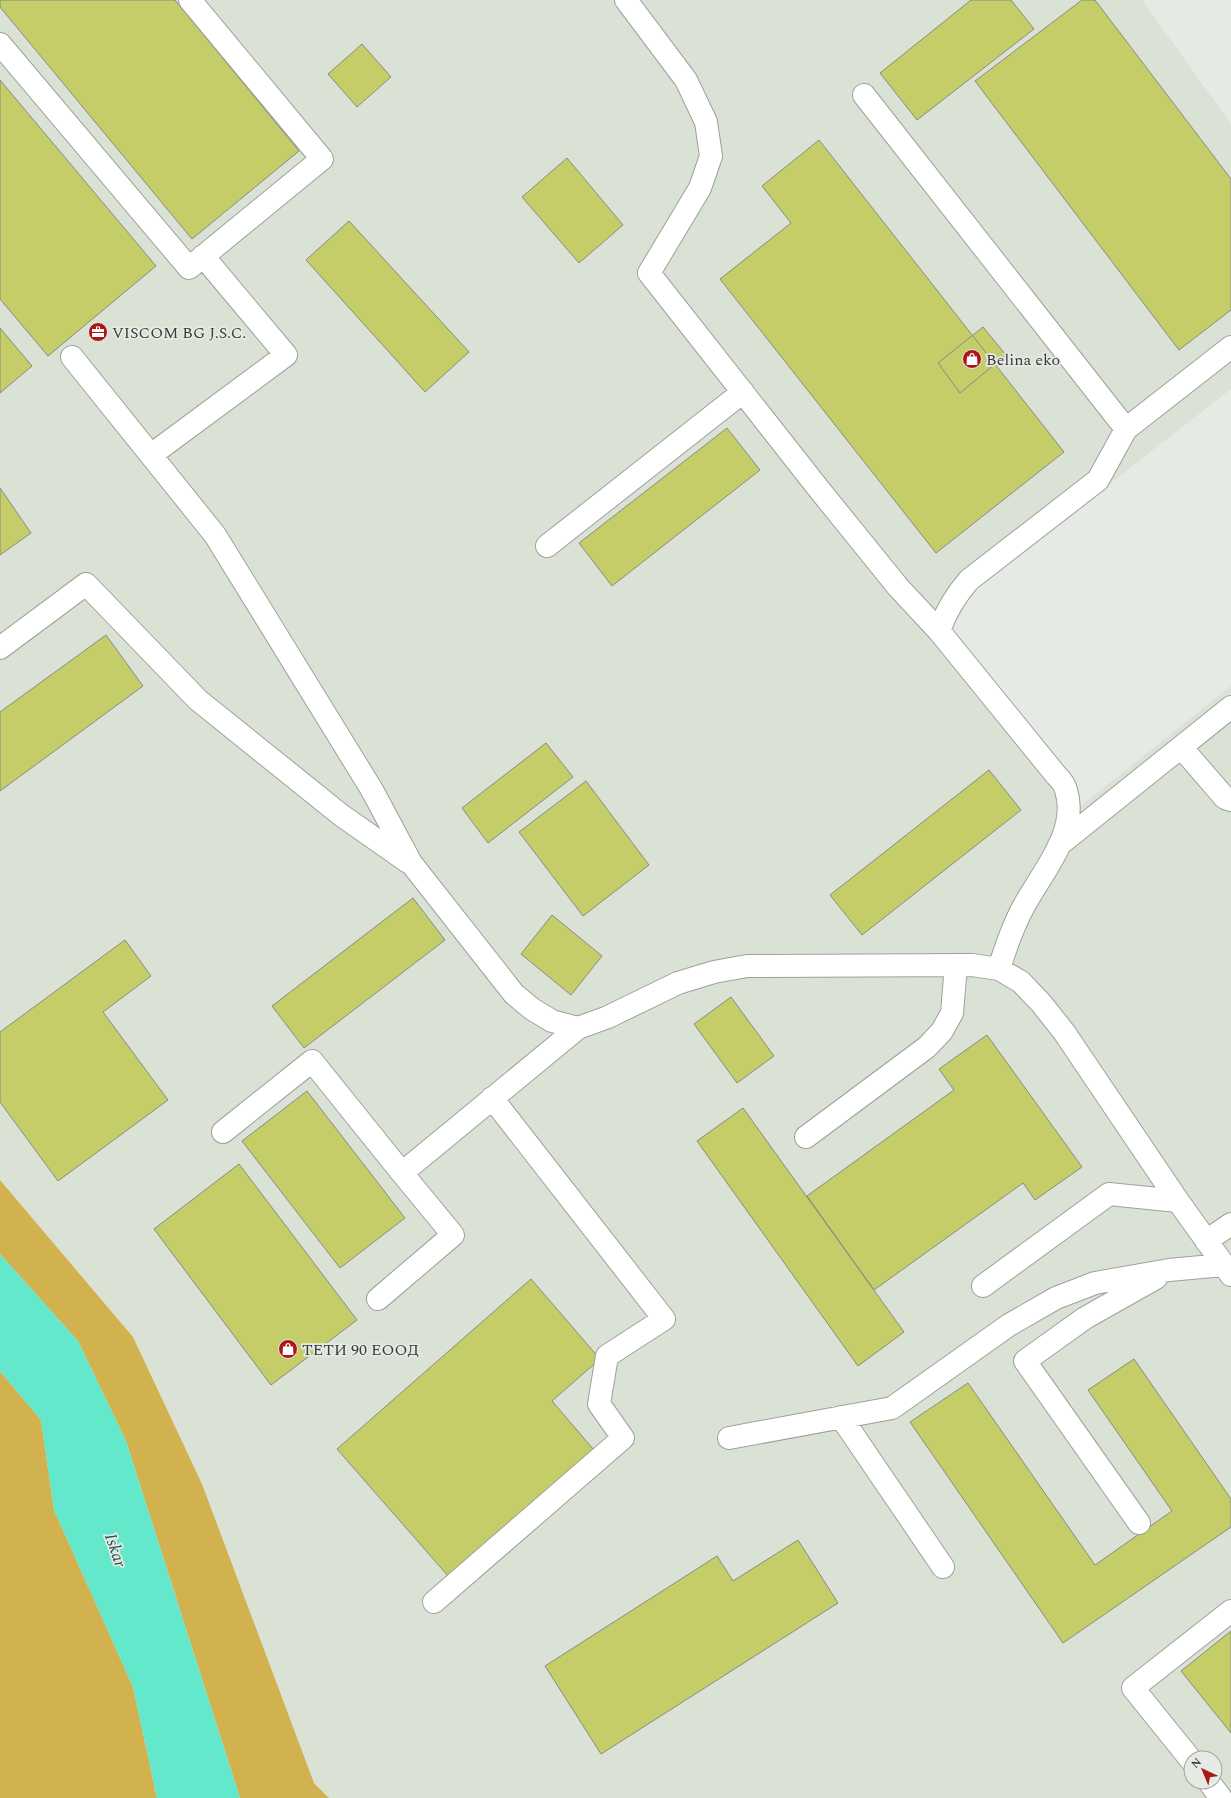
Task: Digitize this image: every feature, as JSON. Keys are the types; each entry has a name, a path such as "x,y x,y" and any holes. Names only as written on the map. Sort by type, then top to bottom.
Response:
{"street":[{"path":"0,44 189,268 322,159 190,0"},
{"path":"626,0 686,80 706,122 711,156 700,188 649,273 742,392 898,586 939,631 1066,789 1069,807 1066,826 1058,846 1008,938 999,969"},
{"path":"864,95 1126,429"},
{"path":"151,455 286,355 203,256"},
{"path":"939,631 955,596 969,580 1098,480 1126,429 1231,347"},
{"path":"72,357 214,535 372,790 411,864 514,994 532,1009 552,1021 578,1028"},
{"path":"547,546 742,392"},
{"path":"0,648 86,584 198,700 341,815 411,864"},
{"path":"1058,846 1231,707"},
{"path":"1181,747 1225,798 1231,800"},
{"path":"806,1137 927,1047 942,1031 952,1013 956,965"},
{"path":"402,1173 578,1028 608,1017 678,983 714,972 747,966 972,965 999,969 1021,982 1064,1032 1178,1201 1227,1270"},
{"path":"223,1132 312,1061 453,1235 378,1299"},
{"path":"434,1602 623,1438 599,1404 607,1356 664,1319 492,1098"},
{"path":"983,1286 1109,1194 1178,1201"},
{"path":"1206,1241 1231,1224"},
{"path":"729,1438 892,1408 1009,1325 1056,1298 1095,1283 1169,1270 1227,1270"},
{"path":"1139,1523 1025,1361 1085,1318 1169,1270"},
{"path":"841,1417 943,1567"},
{"path":"1183,1750 1133,1688 1231,1611"},
{"path":"1216,1790 1222,1798"}],"shaded area":[{"path":"0,0 1142,0 1231,124 1231,389 939,617 1082,805 1231,686 1231,1798 329,1798 314,1783 202,1484 133,1337 0,1180"},
{"path":"0,1180 133,1337 202,1484 314,1783 329,1798 240,1798 126,1441 78,1341 0,1254"},
{"path":"0,1371 41,1420 54,1510 133,1687 157,1798 0,1798"}],"water":[{"name":"Iskar","path":"0,1254 78,1341 126,1441 240,1798 157,1798 133,1687 54,1510 41,1420 0,1371"}],"building":[{"path":"0,0 175,0 299,151 192,239 0,7"},
{"path":"971,0 1011,0 1034,29 917,120 880,73"},
{"path":"1082,0 1095,0 1231,179 1231,310 1179,350 975,81"},
{"path":"362,44 391,77 357,107 328,74"},
{"path":"0,80 156,266 48,356 0,299"},
{"path":"819,140 1064,452 936,553 720,279 791,223 762,186"},
{"path":"567,158 623,225 579,263 522,197"},
{"path":"349,221 469,352 425,392 306,260"},
{"name":"Belina eko","path":"983,327 1006,355 960,393 938,363"},
{"path":"0,328 32,366 0,393"},
{"path":"727,428 760,470 612,586 579,543"},
{"path":"0,488 31,533 0,555"},
{"path":"106,635 143,686 0,791 0,712"},
{"path":"546,743 573,777 488,843 462,808"},
{"path":"989,770 1021,810 862,935 830,895"},
{"path":"586,781 649,865 583,916 519,832"},
{"path":"413,898 445,940 304,1048 272,1006"},
{"path":"552,915 602,956 571,995 521,954"},
{"path":"125,940 151,976 103,1012 168,1100 58,1181 0,1102 0,1032"},
{"path":"731,997 774,1056 737,1083 694,1024"},
{"path":"987,1035 1082,1167 1035,1200 1023,1183 874,1290 807,1196 954,1090 939,1069"},
{"path":"307,1091 405,1218 340,1268 242,1141"},
{"path":"743,1108 904,1332 858,1366 697,1141"},
{"path":"239,1164 357,1320 271,1385 154,1229"},
{"path":"531,1279 600,1359 552,1401 594,1450 449,1577 337,1449"},
{"path":"1134,1359 1231,1499 1231,1527 1063,1643 910,1422 968,1383 1095,1565 1172,1511 1088,1390"},
{"path":"798,1540 838,1603 601,1754 545,1666 717,1556 733,1581"},
{"path":"1231,1631 1231,1733 1181,1671"}],"place":[{"name":"VISCOM BG J.S.C.","path":"98,332"},
{"name":"Belina eko","path":"972,359"},
{"name":"ТЕТИ 90 ЕООД","path":"288,1349"}]}
